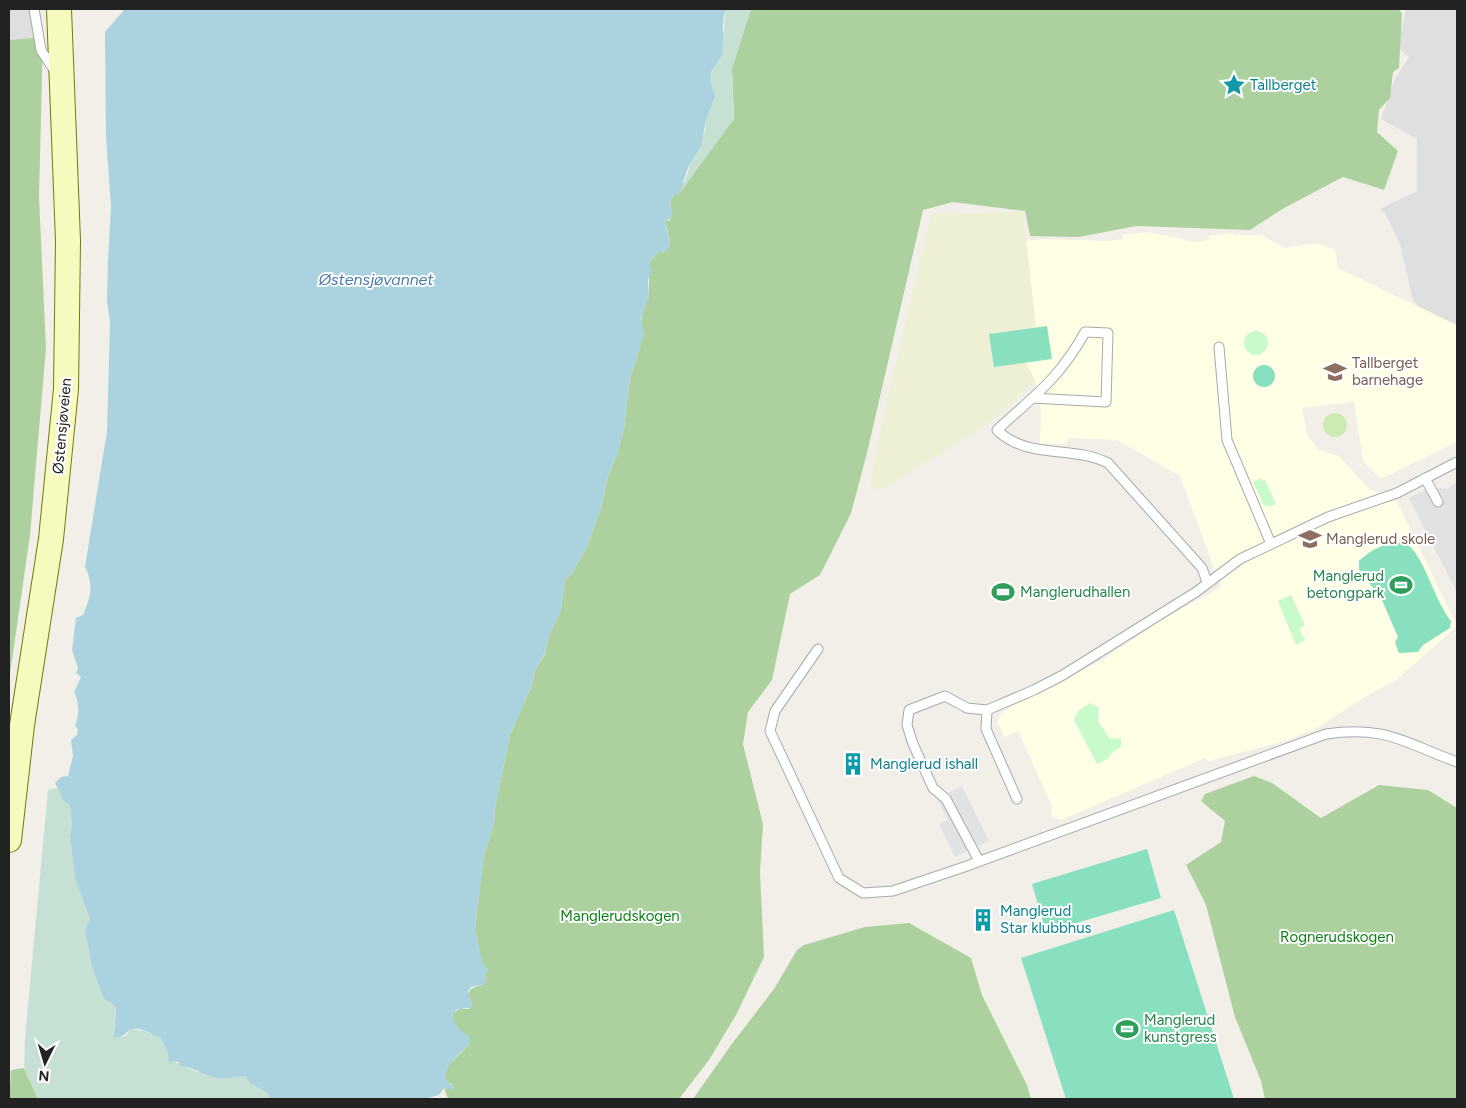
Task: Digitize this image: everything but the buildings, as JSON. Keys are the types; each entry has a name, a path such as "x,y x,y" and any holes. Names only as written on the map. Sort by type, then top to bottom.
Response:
{"main road":[{"name":"Østensjøveien","path":"9,840 22,725 51,538 63,433 68,301 63,81 59,9"}],"lane":[{"path":"34,9 41,50 63,81"},
{"path":"1032,398 1106,402 1108,333 1085,332 1071,358 1058,374 997,430 1005,438 1033,449 1095,456 1108,463 1145,502 1202,568 1207,582"},
{"path":"1219,347 1227,440 1271,544"},
{"path":"978,862 946,799 933,788 913,744 907,725 909,710 946,696 967,708 987,710 1063,675 1196,592 1240,559 1328,517 1397,493 1457,462"},
{"path":"1425,478 1438,502"},
{"path":"818,650 776,711 770,731 838,878 863,892 893,891 978,862 1326,734 1347,731 1385,733 1457,762"},
{"path":"987,710 986,728 1017,799"}],"shaded area":[{"path":"9,9 40,9 43,37 9,40"},
{"path":"751,9 732,68 734,119 679,194 688,173 689,165 705,132 706,121 714,101 710,82 713,66 723,51 722,36 725,10"},
{"path":"1406,9 1457,9 1457,325 1418,306 1413,300 1400,244 1385,213 1380,209 1417,191 1417,139 1381,119 1395,79 1409,57 1398,48"},
{"path":"1023,212 1036,327 990,334 994,367 1026,362 1035,380 987,425 879,491 870,484 883,417 931,214"},
{"name":"Manglerud skole","path":"1148,232 1194,242 1209,240 1209,236 1233,233 1233,235 1261,235 1285,248 1318,243 1335,250 1338,268 1456,325 1457,442 1381,479 1363,461 1354,402 1302,408 1307,435 1319,450 1339,456 1369,489 1397,502 1457,626 1396,680 1368,695 1315,729 1282,742 1208,761 1205,758 1061,820 1051,816 1052,806 1018,731 1004,737 998,723 999,716 1007,709 1104,659 1158,622 1221,587 1180,476 1117,440 1068,438 1067,444 1040,444 1041,412 1035,380 1026,363 994,367 989,334 1036,327 1025,241 1044,239 1108,241 1123,239 1123,235"},
{"path":"1457,482 1457,593 1409,498 1430,487 1447,489"},
{"path":"962,786 989,841 955,857 939,824 948,820 937,798"},
{"path":"57,788 70,806 72,827 70,836 75,879 90,919 85,930 92,968 104,999 114,1005 116,1009 114,1027 119,1037 126,1036 131,1029 144,1031 160,1037 173,1061 216,1078 225,1079 245,1076 268,1092 270,1099 38,1099 24,1068 25,1038 48,790"}],"green space":[{"name":"Manglerudskogen","path":"751,9 1399,9 1402,14 1399,68 1393,72 1390,98 1379,110 1377,132 1398,151 1384,190 1343,177 1284,208 1250,230 1136,226 1079,237 1030,236 1025,211 953,202 923,210 867,453 851,513 820,575 790,594 772,680 748,712 743,744 763,824 760,872 764,957 736,1015 709,1060 679,1099 448,1099 444,1088 449,1089 452,1084 447,1082 445,1076 447,1070 450,1064 464,1050 470,1039 454,1022 453,1013 460,1009 469,1009 469,992 484,984 487,978 475,930 484,855 494,823 495,808 510,735 532,685 535,670 545,654 549,636 561,609 565,580 573,572 588,544 601,508 608,476 617,455 624,428 630,378 644,334 641,324 643,310 649,297 649,263 658,252 665,252 670,241 665,222 670,220 672,211 670,200 734,119 732,68"},
{"path":"43,37 39,197 46,348 30,535 9,681 9,40"},
{"path":"1047,326 1052,359 994,367 989,334"},
{"path":"1256,331 1265,334 1268,343 1265,352 1256,355 1247,352 1244,343 1247,334"},
{"path":"1264,365 1272,368 1275,376 1272,384 1264,387 1256,384 1253,376 1256,368"},
{"path":"1335,413 1343,417 1347,425 1343,433 1335,437 1327,433 1323,425 1327,417"},
{"path":"1261,478 1262,481 1265,480 1276,504 1269,507 1268,505 1264,506 1253,482"},
{"name":"Manglerud betongpark","path":"1393,543 1406,544 1414,551 1445,613 1451,621 1450,628 1423,645 1418,652 1399,653 1395,642 1398,637 1382,600 1359,569 1359,561 1367,554 1379,547"},
{"path":"1291,595 1305,625 1299,629 1305,640 1296,645 1278,601"},
{"path":"1090,703 1099,708 1098,721 1110,739 1121,738 1121,747 1112,752 1109,758 1097,764 1074,720 1078,711"},
{"name":"Rognerudskogen","path":"1254,776 1272,783 1321,818 1379,785 1428,790 1457,808 1457,1099 1265,1099 1261,1081 1235,1017 1206,905 1186,865 1221,842 1225,821 1201,801 1205,794"},
{"path":"1147,849 1161,898 1046,932 1032,884"},
{"name":"Manglerud kunstgress","path":"1174,910 1234,1099 1066,1099 1021,958"},
{"path":"909,923 971,958 982,995 1027,1085 1031,1099 693,1099 774,989 797,950 804,945 865,927"},
{"path":"24,1068 38,1099 9,1099 11,1070"}],"water":[{"name":"Østensjøvannet","path":"125,9 726,9 723,20 722,55 712,70 710,81 715,97 706,121 701,146 689,165 679,194 673,196 670,200 672,215 665,222 670,241 668,248 665,252 658,252 649,263 652,272 648,279 649,297 641,318 644,334 630,378 624,428 617,455 608,476 601,508 588,544 573,572 565,580 561,609 549,636 545,653 535,670 532,685 510,735 495,808 494,823 484,855 475,930 483,964 489,970 485,975 487,978 484,984 471,987 468,991 473,1007 456,1010 452,1016 457,1027 470,1037 470,1043 453,1061 447,1071 447,1082 454,1086 453,1090 444,1088 439,1095 424,1099 270,1099 268,1093 250,1083 245,1076 225,1079 217,1078 181,1066 178,1062 173,1061 169,1064 168,1052 160,1037 135,1028 114,1038 116,1009 114,1005 104,999 92,968 85,930 90,919 75,879 70,836 72,826 70,806 63,799 55,783 61,777 68,776 73,756 71,740 77,735 78,730 75,725 78,718 78,704 74,692 81,677 76,673 78,668 72,650 76,618 83,615 90,596 90,579 85,567 107,431 110,322 107,301 111,206 106,138 105,32"}],"place":[{"name":"Tallberget","path":"1234,85"},
{"name":"Tallberget barnehage","path":"1335,372"},
{"name":"Manglerud skole","path":"1310,539"},
{"name":"Manglerud betongpark","path":"1401,585"},
{"name":"Manglerudhallen","path":"1003,592"},
{"name":"Manglerud ishall","path":"853,764"},
{"name":"Manglerud Star klubbhus","path":"983,920"},
{"name":"Manglerud kunstgress","path":"1127,1029"}]}
